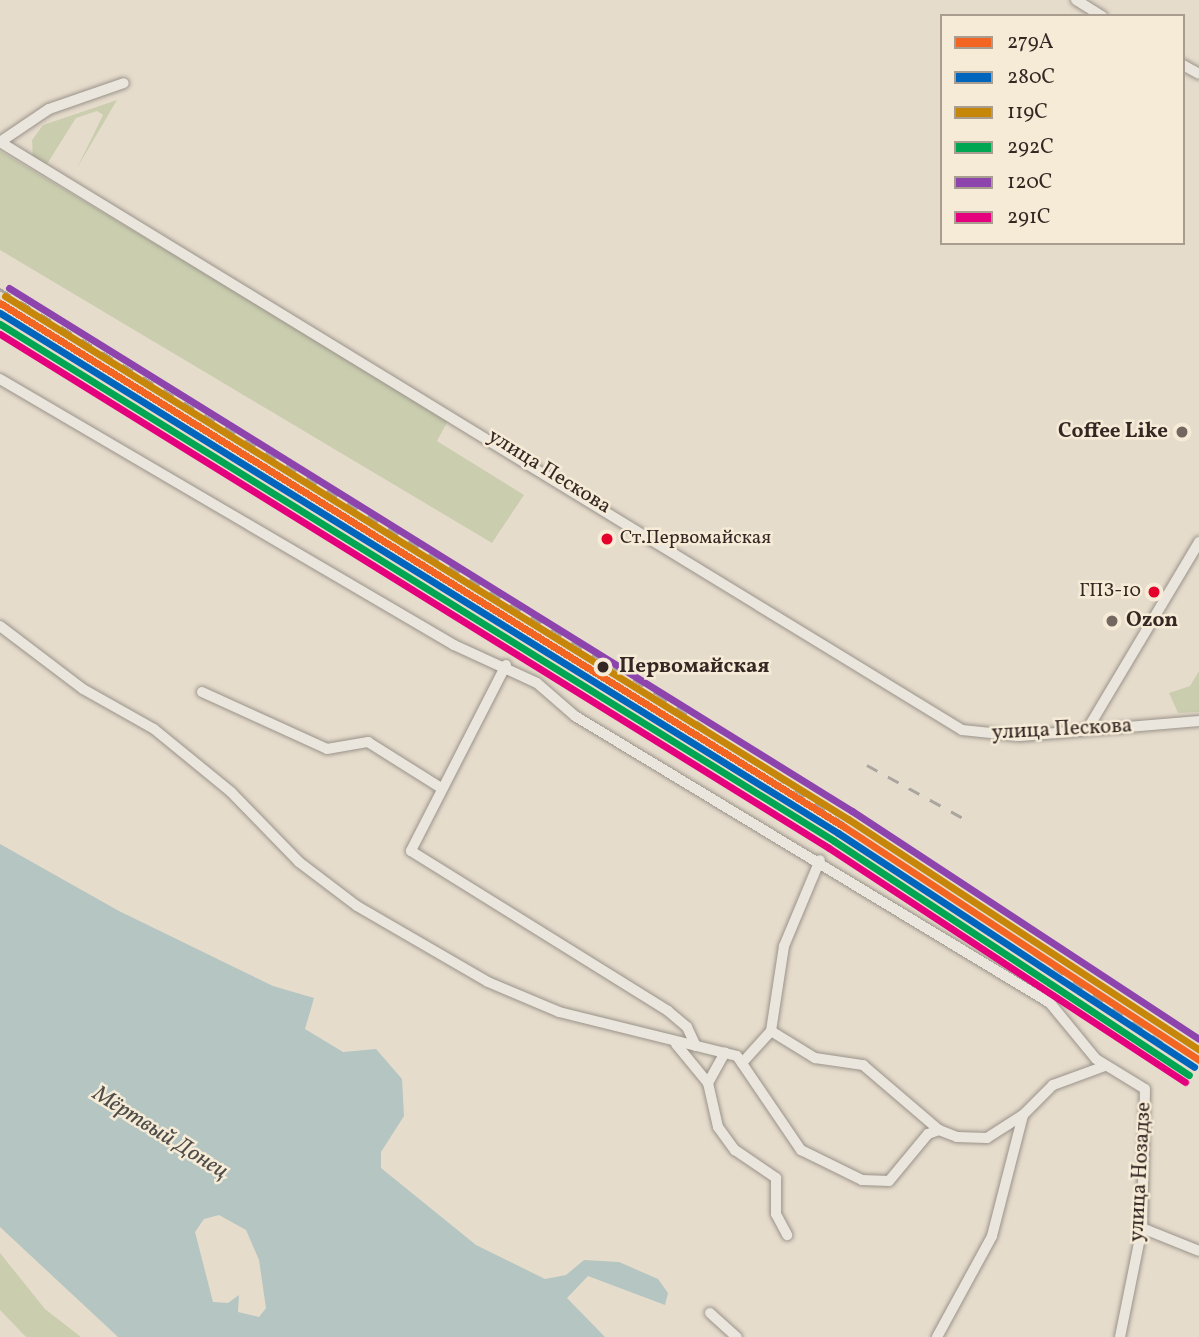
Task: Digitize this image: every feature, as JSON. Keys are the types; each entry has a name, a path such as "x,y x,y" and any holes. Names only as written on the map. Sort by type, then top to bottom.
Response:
{"street":[{"path":"1076,0 1099,14"},
{"path":"0,142 49,109 124,83"},
{"name":"улица Пескова","path":"0,142 962,730 993,736 1199,721"},
{"path":"0,379 454,645 506,665 575,716 1029,986 1105,1066 1054,1085 1023,1115 986,1138 939,1130 928,1133 889,1181 862,1180 801,1150 742,1063 725,1052 676,1044 559,1012 488,982 357,906 299,862 240,800 154,729 83,690 0,626"},
{"path":"1087,730 1199,542"},
{"path":"506,665 411,851 668,1011 687,1027 696,1046"},
{"path":"202,691 327,749 368,742 441,788"},
{"path":"742,1063 771,1031 784,946 820,860"},
{"path":"771,1031 815,1058 863,1065 939,1130"},
{"path":"676,1044 708,1083 718,1127 735,1150 776,1178 776,1214 788,1235"},
{"path":"708,1083 725,1052"},
{"name":"улица Нозадзе","path":"1105,1066 1145,1089 1142,1227 1120,1337"},
{"path":"937,1337 992,1236 1023,1115"},
{"path":"1142,1227 1199,1251"},
{"path":"709,1313 737,1337"}],"green space":[{"path":"117,100 77,168 103,115 97,111 76,118 47,164 33,158 32,140 43,125"},
{"path":"0,151 449,419 437,441 524,495 492,543 0,250"},
{"path":"1199,671 1199,712 1178,713 1169,693 1190,686"},
{"path":"0,1253 45,1309 81,1337 26,1337 0,1310"}],"water":[{"name":"Мёртвый Донец","path":"0,844 119,911 273,986 314,998 305,1029 343,1052 376,1049 402,1079 404,1116 381,1152 381,1168 476,1245 545,1279 566,1275 584,1260 619,1262 658,1279 668,1293 665,1305 588,1276 567,1298 605,1337 118,1337 0,1227","holes":["219,1215 246,1230 259,1260 266,1308 259,1317 238,1312 239,1295 228,1303 213,1302 195,1232 204,1219"]}],"railway":[{"path":"0,289 657,694 942,891"},
{"path":"867,765 963,818"},
{"path":"955,899 1167,1046"}],"transit line":[{"name":"120С","path":"9,288 852,811 1199,1039"},
{"name":"119С","path":"5,296 848,819 1199,1050"},
{"name":"279А","path":"0,303 843,826 1199,1060"},
{"name":"280С","path":"0,313 838,833 1194,1067"},
{"name":"292С","path":"0,324 834,841 1189,1075"},
{"name":"291С","path":"0,334 829,848 1185,1082"}],"place":[{"name":"Coffee Like","path":"1182,432"},
{"name":"Ст.Первомайская","path":"607,539"},
{"name":"ГПЗ-10","path":"1154,592"},
{"name":"Ozon","path":"1112,621"},
{"name":"Первомайская","path":"603,667"}]}
